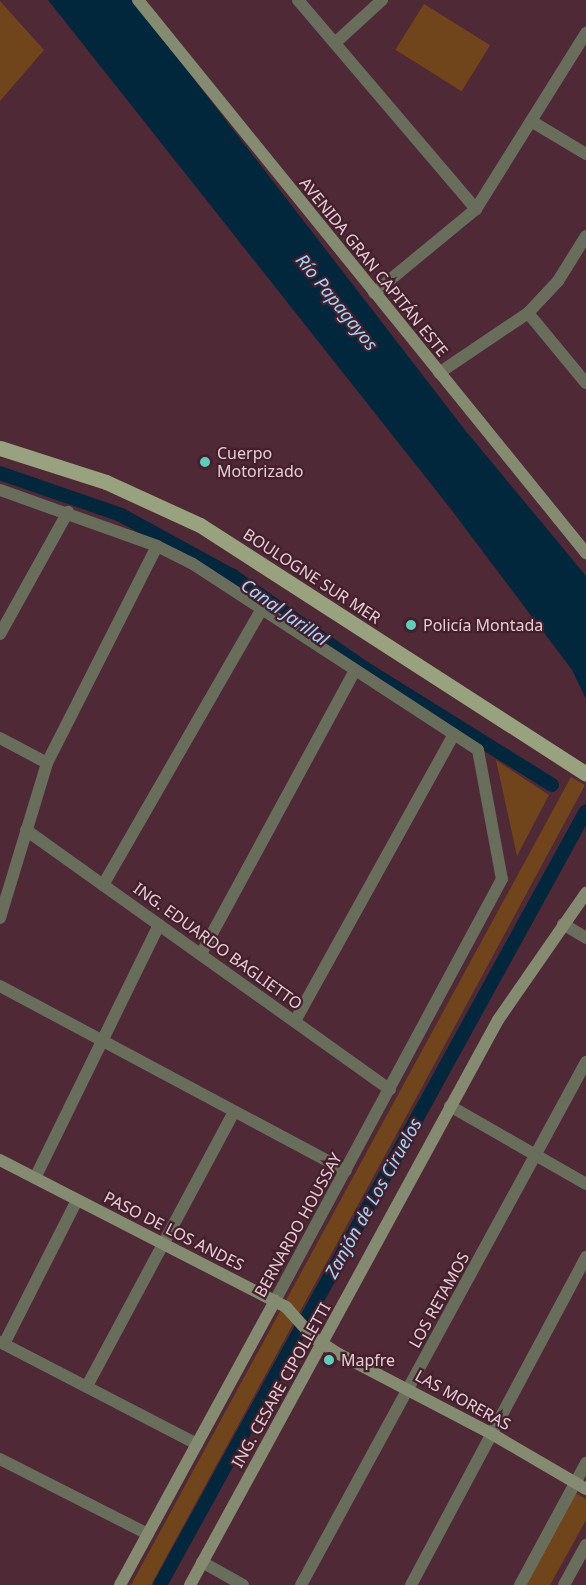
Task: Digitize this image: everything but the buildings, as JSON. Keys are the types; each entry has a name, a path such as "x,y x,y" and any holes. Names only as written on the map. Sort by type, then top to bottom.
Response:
{"main road":[{"name":"BOULOGNE SUR MER","path":"0,448 106,482 200,525 586,774"}],"street":[{"name":"AVENIDA GRAN CAPITÁN ESTE","path":"138,0 586,553"},
{"path":"298,0 476,209"},
{"path":"335,43 382,0"},
{"path":"374,293 476,209 586,33"},
{"path":"531,121 586,154"},
{"path":"439,373 528,313 583,251 586,236"},
{"path":"528,313 586,383"},
{"path":"0,490 68,512 157,546 262,609 454,734 295,1021"},
{"path":"0,634 68,512"},
{"path":"0,918 47,763 157,546"},
{"path":"103,885 262,609"},
{"path":"201,954 355,670"},
{"name":"BERNARDO HOUSSAY","path":"120,1585 390,1090 502,879 478,750 454,734"},
{"path":"0,738 47,763"},
{"name":"ING. EDUARDO BAGLIETTO","path":"27,830 390,1090"},
{"name":"ING. CESARE CIPOLLETTI","path":"190,1585 318,1340 514,993 586,893"},
{"path":"563,924 586,938"},
{"path":"35,1178 159,925"},
{"path":"0,986 346,1171"},
{"name":"LOS RETAMOS","path":"301,1585 537,1156 586,1062"},
{"path":"450,1106 586,1184"},
{"path":"87,1386 234,1112"},
{"name":"PASO DE LOS ANDES","path":"0,1160 275,1301 294,1312 318,1340"},
{"path":"77,1200 2,1343 197,1444"},
{"path":"411,1585 586,1257"},
{"name":"LAS MORERAS","path":"318,1340 492,1434 580,1486"},
{"path":"0,1459 148,1533"},
{"path":"520,1585 580,1486 586,1463"},
{"path":"564,1585 586,1545"},
{"path":"202,1562 243,1585"}],"shaded area":[{"path":"0,1 44,50 0,101"},
{"path":"424,4 490,45 462,91 395,50"},
{"path":"496,760 549,795 517,856"},
{"path":"571,777 585,785 151,1585 131,1585"},
{"path":"575,1493 586,1499 586,1520 550,1585 524,1585"}],"water":[{"name":"Río Papagayos","path":"48,0 133,0 465,430 586,576 586,699 572,670 450,508"}],"waterway":[{"name":"Canal Jarillal","path":"0,473 121,515 233,576 361,666 552,785"},
{"name":"Zanjón de Los Ciruelos","path":"160,1585 586,811"}],"place":[{"name":"Cuerpo Motorizado","path":"205,462"},
{"name":"Policía Montada","path":"411,625"},
{"name":"Mapfre","path":"329,1360"}]}
